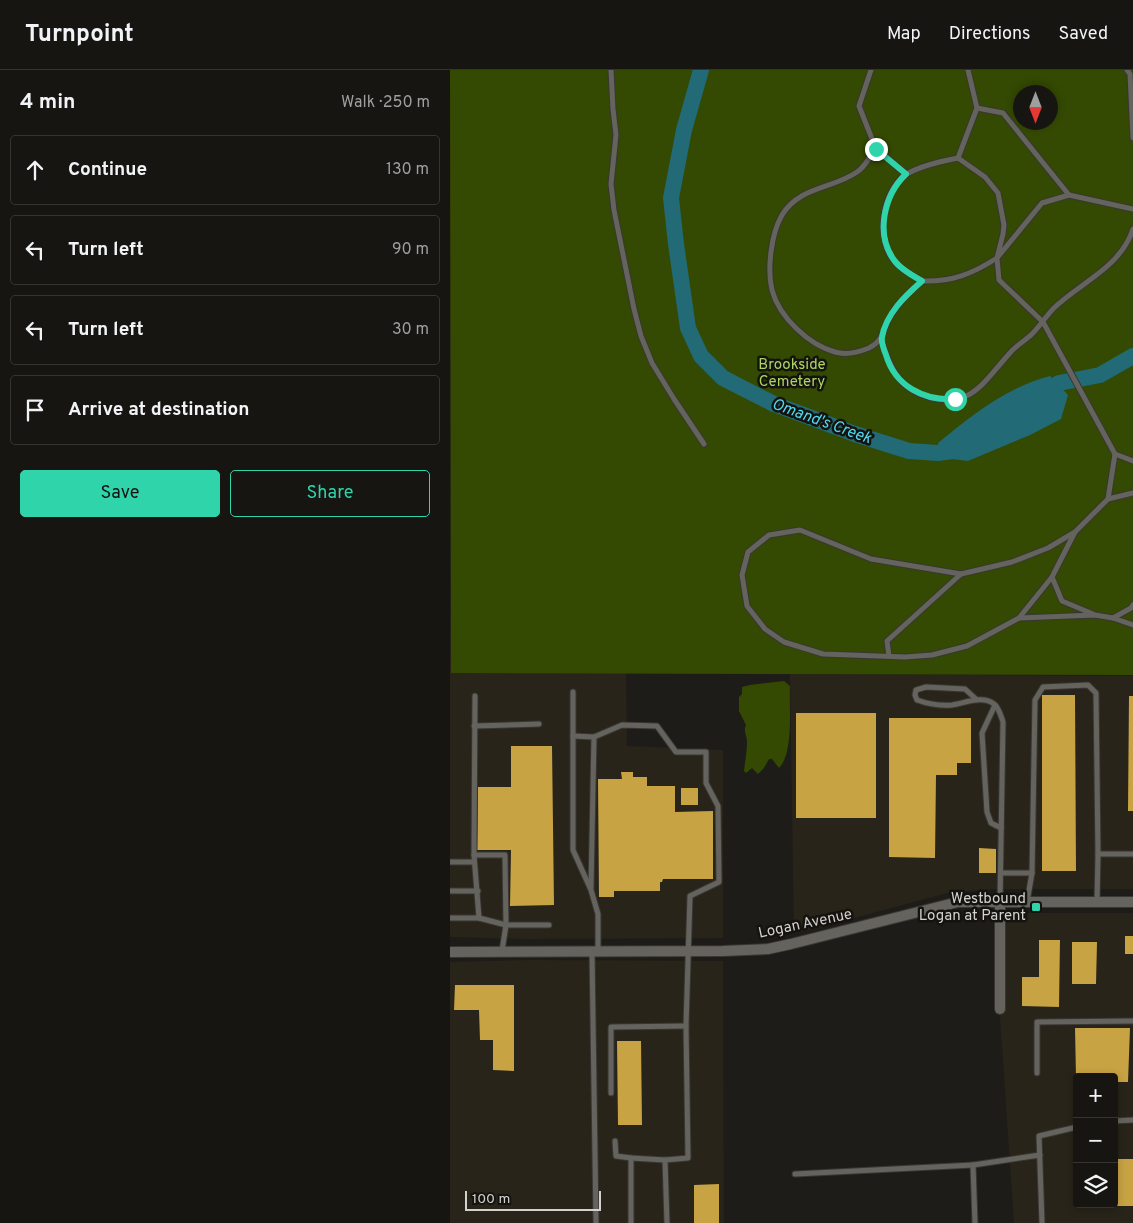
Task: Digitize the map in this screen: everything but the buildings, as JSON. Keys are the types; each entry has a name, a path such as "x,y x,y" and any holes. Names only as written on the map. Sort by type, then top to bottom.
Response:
{"street":[{"name":"Logan Avenue","path":"450,952 688,952 768,949 958,902 1133,902"},
{"path":"1000,902 1000,1009"}],"lane":[{"path":"611,70 616,135 611,184 614,210 634,309 641,336 652,363 704,444"},
{"path":"871,70 859,106 876,149 906,174"},
{"path":"958,158 977,108 968,70"},
{"path":"1127,70 1130,74 1133,138"},
{"path":"977,108 1003,113 1069,195"},
{"path":"876,149 859,171 847,178 813,190 798,199 783,214 773,243 771,264 772,289 784,312 809,339 837,353 854,352 870,348 881,339 885,327 896,308 922,281"},
{"path":"958,158 906,174 898,182 886,204 884,212 887,246 894,260 922,281 952,280 965,276 997,258 1042,203 1069,195 1133,209"},
{"path":"958,158 985,178 998,193 1004,225 1004,234 997,258 999,280 1043,322 1115,454 1108,499"},
{"path":"881,339 893,371 907,386 918,393 930,398 943,400 955,399 976,391 998,369 1009,354 1031,335 1064,299 1107,267 1126,244 1133,229"},
{"path":"1115,454 1133,461"},
{"path":"1075,532 1052,577 1019,618 967,646 932,655 823,654 784,642 765,629 747,606 742,575 748,552 768,535 800,530 871,559 961,574 1012,562 1048,548 1075,532 1108,499 1133,493"},
{"path":"889,656 887,641 961,574"},
{"path":"1052,577 1062,601 1095,615"},
{"path":"1113,618 1133,605"},
{"path":"1019,618 1095,615 1113,618 1133,625"},
{"path":"1027,902 1032,873 1035,700 1043,687 1088,685 1096,693 1097,902"},
{"path":"977,700 965,689 926,687 916,690 915,695 918,700 938,705 951,705 977,700 989,702 995,705 1003,722 1000,902"},
{"path":"573,692 573,850 591,890 598,914 595,952 596,1223"},
{"path":"474,696 474,862 479,918"},
{"path":"995,705 982,732 987,812 991,823 1001,828"},
{"path":"474,726 539,724"},
{"path":"573,736 594,737 622,725 657,726 676,752 706,752 706,784 718,806 719,882 690,896 686,1026 688,1158 665,1160 616,1156 615,1141"},
{"path":"591,890 594,737"},
{"path":"1098,854 1133,854"},
{"path":"474,855 505,855 506,925 502,952"},
{"path":"450,862 474,862"},
{"path":"1000,873 1032,873"},
{"path":"450,891 478,891"},
{"path":"450,918 479,918 506,925 549,925"},
{"path":"1037,1073 1037,1022 1133,1020"},
{"path":"611,1092 611,1027 686,1026"},
{"path":"1118,1121 1133,1120"},
{"path":"1042,1223 1039,1136 1073,1128"},
{"path":"795,1174 974,1165 1040,1155"},
{"path":"630,1223 631,1158"},
{"path":"665,1160 667,1223"},
{"path":"974,1165 975,1223"}],"shaded area":[{"path":"450,584 451,673 626,673 627,746 723,750 723,938 526,939 450,937"},
{"path":"790,674 1133,676 1133,889 993,889 947,893 794,933"},
{"path":"993,913 1133,913 1133,1223 1014,1223"},
{"path":"529,960 723,961 724,1223 450,1223 450,962"}],"green space":[{"name":"Brookside Cemetery","path":"450,70 1133,70 1133,675 451,673"},
{"path":"784,681 790,686 790,718 789,741 784,761 779,768 772,759 769,759 758,774 752,768 746,773 744,771 747,746 746,725 739,711 739,697 742,694 742,687"}],"water":[{"path":"1050,376 1068,395 1061,419 1030,435 968,461 943,458 938,453 938,443 977,412 1019,387"}],"waterway":[{"name":"Omand's Creek","path":"701,70 684,130 671,198 688,328 701,356 723,378 774,404 855,434 909,451 938,453 953,451 958,448"},
{"name":"Omand's Creek","path":"1040,395 1059,383 1100,375 1133,356"}],"place":[{"name":"Westbound Logan at Parent","path":"1036,907"}],"route":[{"path":"876,149 906,174 892,191 886,204 884,224 887,246 894,260 922,281 900,302 891,314 885,327 881,339 887,358 899,379 918,393 930,398 955,399"}]}
